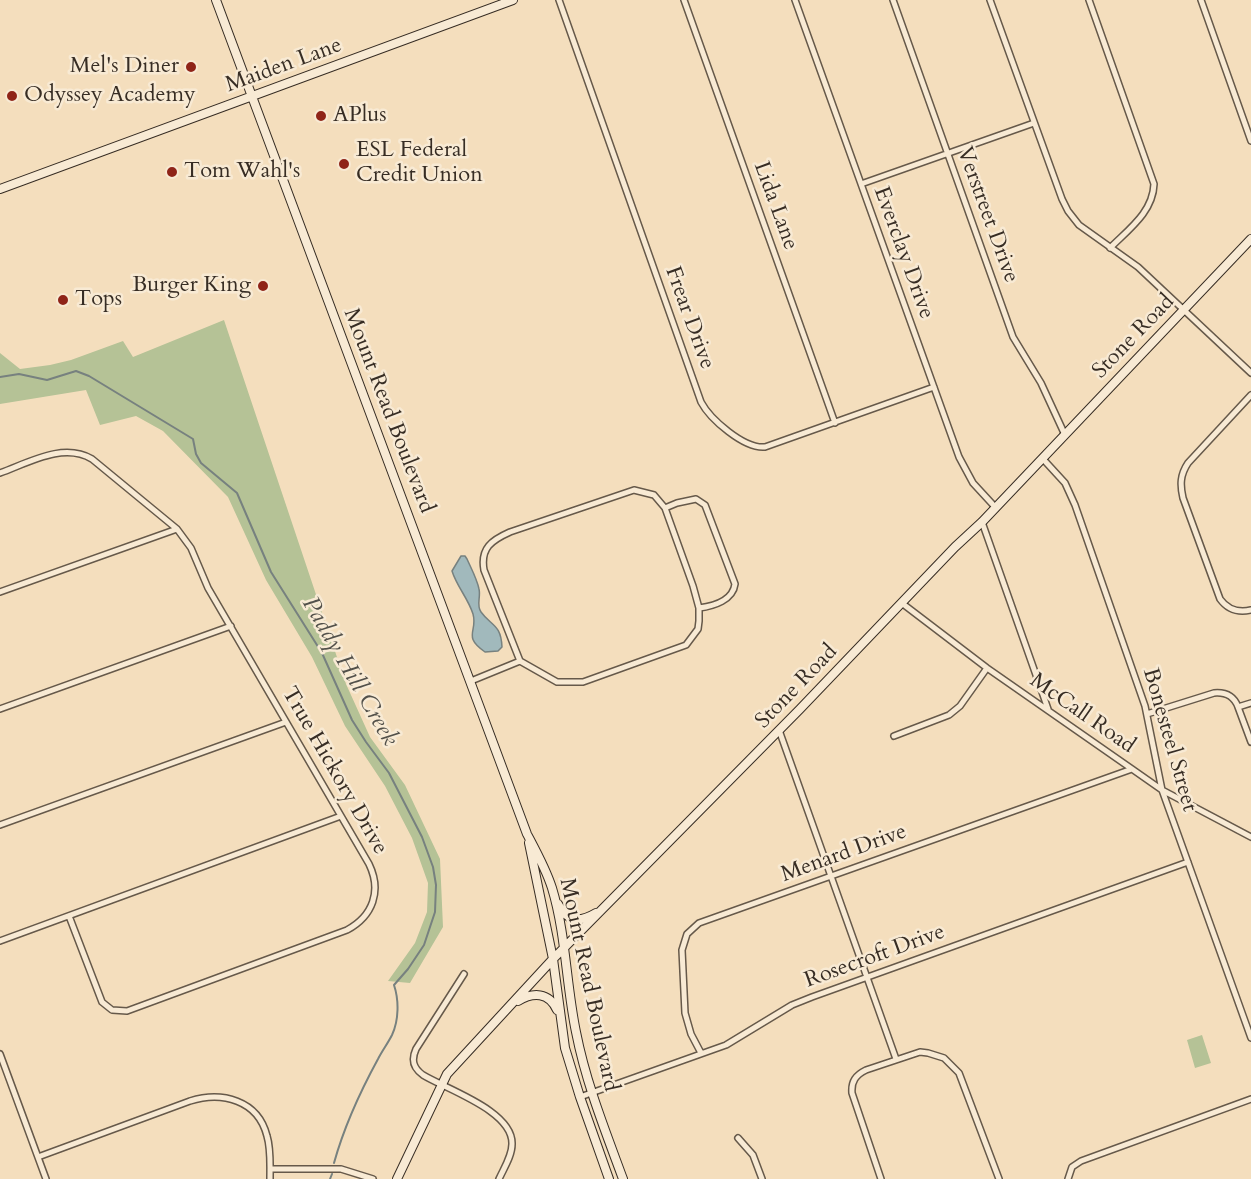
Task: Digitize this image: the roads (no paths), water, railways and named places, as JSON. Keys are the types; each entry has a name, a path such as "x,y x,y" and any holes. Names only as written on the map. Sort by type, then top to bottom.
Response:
{"street":[{"name":"Mount Read Boulevard","path":"216,0 527,834 554,896 565,948 575,1029 591,1093 623,1179"},
{"name":"Maiden Lane","path":"0,189 513,0"},
{"name":"Frear Drive","path":"559,0 705,408 741,441 759,448 772,446 934,387"},
{"name":"Lida Lane","path":"684,0 835,423"},
{"name":"Everclay Drive","path":"795,0 964,470 996,508"},
{"name":"Verstreet Drive","path":"893,0 1013,337 1041,383 1065,435"},
{"path":"990,0 1068,211 1079,225 1138,267 1251,373"},
{"path":"1089,0 1154,184 1146,212 1110,248"},
{"path":"1202,0 1251,141"},
{"path":"861,184 1034,123"},
{"name":"Stone Road","path":"398,1179 447,1074 552,959 903,604 1251,239"},
{"path":"1251,395 1188,463 1181,477 1184,498 1220,599 1227,607 1239,612 1251,610"},
{"name":"True Hickory Drive","path":"0,473 52,455 78,453 92,459 177,529 191,548 208,588 375,878 376,890 373,904 361,921 336,934 128,1011 106,1007 102,1002 69,916"},
{"name":"Bonesteel Street","path":"1043,459 1065,483 1075,505 1147,714 1162,790 1251,1038"},
{"path":"626,491 645,491 654,495 665,508 699,608 698,629 686,645 583,682 557,682 520,661 482,560 491,542 510,532 626,491"},
{"path":"665,508 696,499 705,505 735,584 731,595 716,604 699,608"},
{"path":"982,522 1048,711"},
{"path":"0,592 177,529"},
{"name":"McCall Road","path":"903,604 987,668 1162,790 1251,837"},
{"path":"0,710 231,626"},
{"path":"471,681 520,661"},
{"path":"894,736 949,715 960,706 987,668"},
{"path":"1147,714 1220,692 1231,696 1238,707 1251,742"},
{"path":"1238,707 1251,703"},
{"path":"0,825 286,722"},
{"path":"779,730 896,1059"},
{"name":"Menard Drive","path":"701,1053 691,1034 685,1013 682,950 687,934 699,922 1132,769"},
{"path":"0,941 341,816"},
{"name":"Mount Read Boulevard","path":"527,834 552,959 565,1048 609,1179"},
{"name":"Rosecroft Drive","path":"580,1097 737,1039 792,1005 1188,862"},
{"path":"554,896 566,916 574,921 584,919 603,909"},
{"path":"464,974 413,1057 417,1070 440,1085 492,1111 507,1126 511,1137 511,1150 499,1179"},
{"path":"511,1005 527,996 543,995 552,1000 561,1016"},
{"path":"881,1179 854,1101 852,1087 860,1073 920,1052 945,1058 959,1073 999,1179"},
{"path":"0,1056 46,1179"},
{"path":"38,1157 190,1101 219,1096 241,1103 260,1119 269,1142 270,1179"},
{"path":"1068,1179 1072,1167 1081,1161 1251,1099"},
{"path":"738,1138 753,1155 762,1179"},
{"path":"270,1169 341,1169 373,1179"}],"water":[{"path":"461,556 467,559 477,581 480,609 500,634 502,647 498,651 485,652 472,638 473,614 452,571"}],"waterway":[{"name":"Paddy Hill Creek","path":"0,377 19,374 47,380 76,371 89,376 193,439 196,454 201,463 237,493 271,572 322,653 352,720 389,773 422,837 433,867 436,885 435,912 424,945 394,985 398,1010 394,1029 359,1097 334,1163"},
{"name":"Paddy Hill Creek","path":"330,1179 332,1174"}],"place":[{"name":"Mel's Diner","path":"191,67"},
{"name":"Odyssey Academy","path":"12,96"},
{"name":"APlus","path":"321,116"},
{"name":"ESL Federal Credit Union","path":"344,164"},
{"name":"Tom Wahl's","path":"172,172"},
{"name":"Burger King","path":"263,286"},
{"name":"Tops","path":"63,300"}]}
